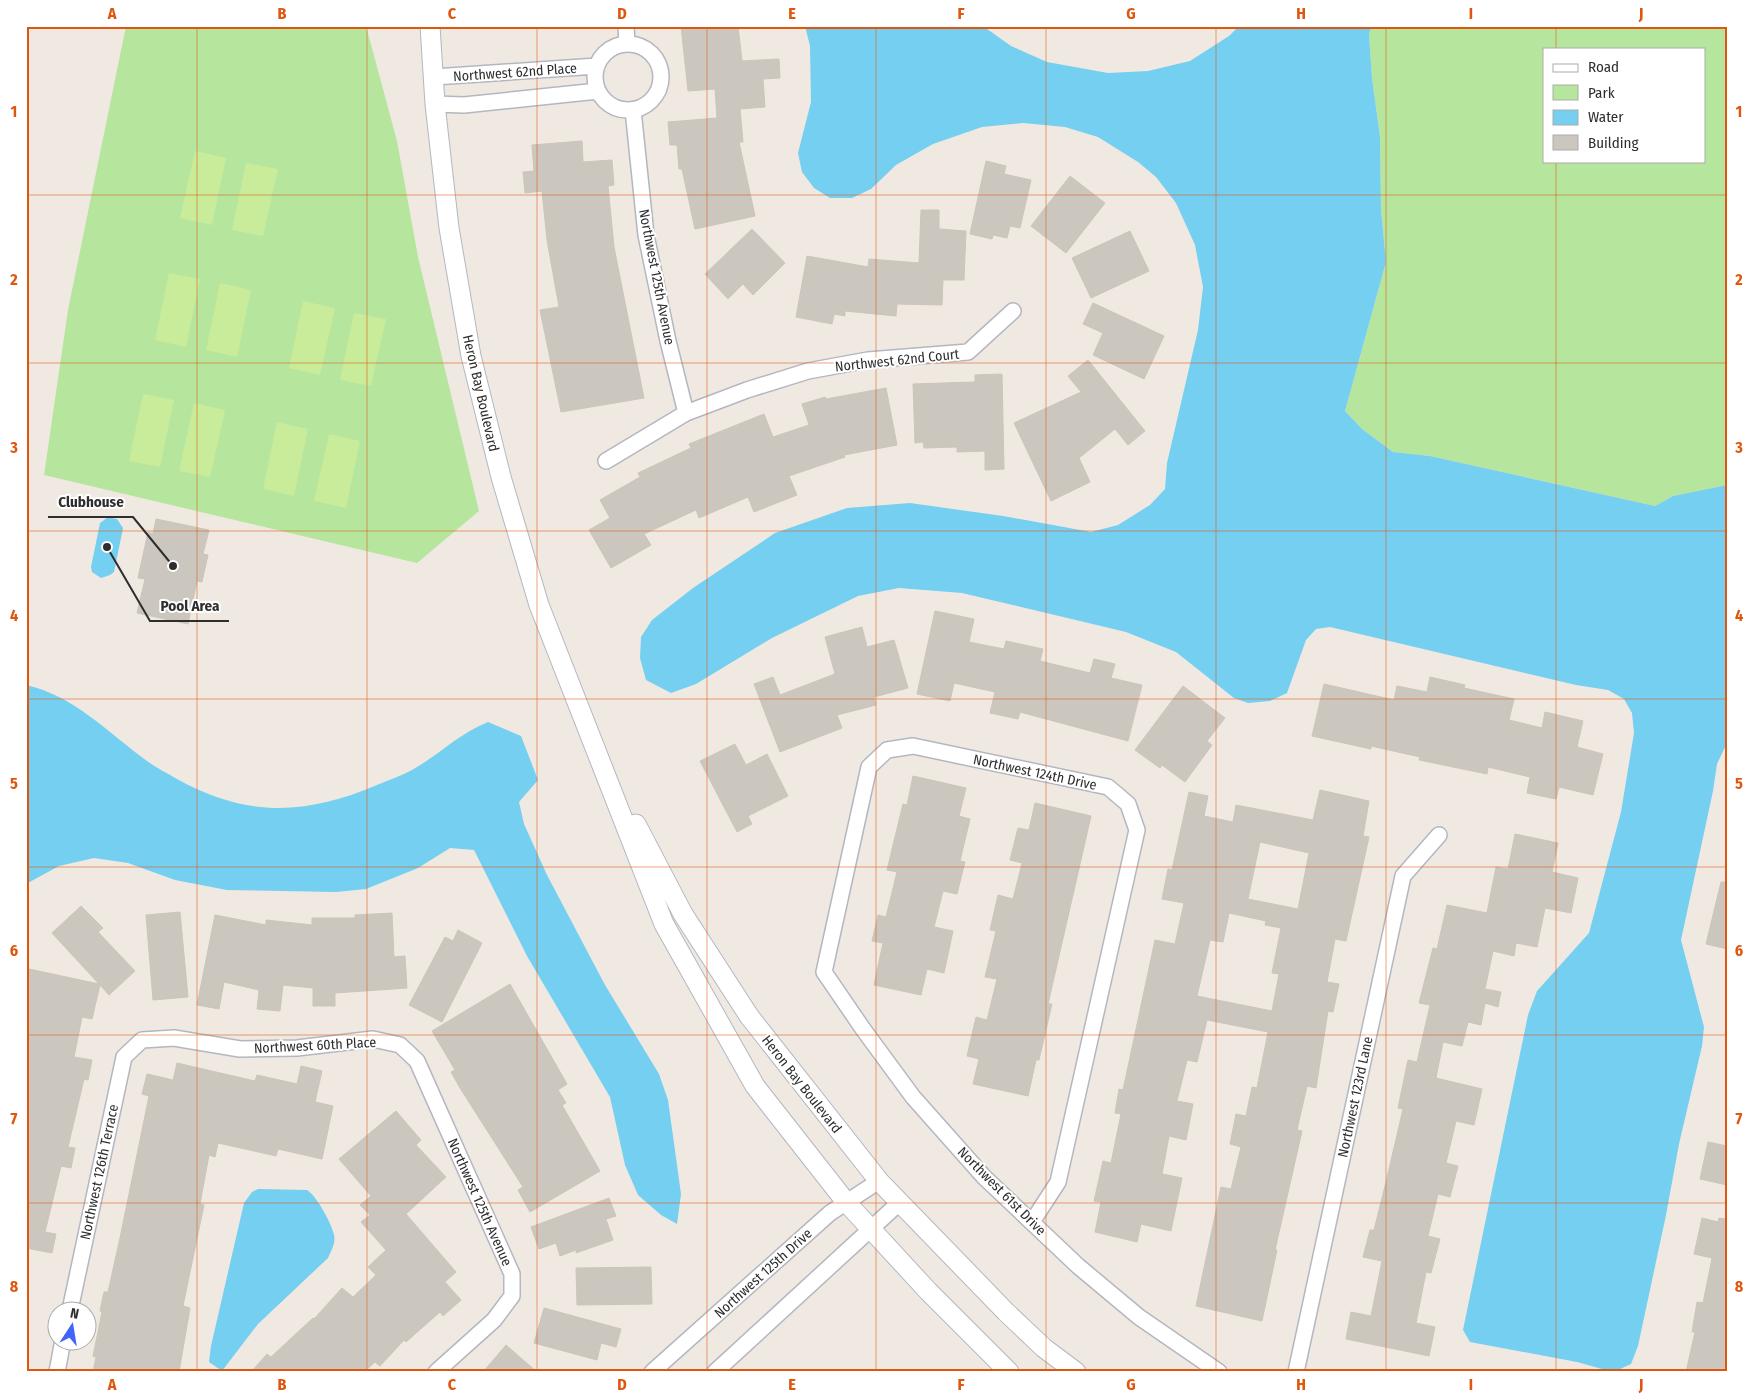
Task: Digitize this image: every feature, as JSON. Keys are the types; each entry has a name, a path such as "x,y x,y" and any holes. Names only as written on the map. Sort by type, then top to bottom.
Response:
{"street":[{"name":"Heron Bay Boulevard","path":"430,26 435,104 449,228 471,356 501,476 539,605 664,924 755,1086 846,1202 928,1291 1009,1372"},
{"path":"626,26 627,44"},
{"path":"627,44 638,46 656,58 661,74 659,90 653,100 644,107 633,110 622,110 604,100 598,91 595,81 597,66 607,52 627,44"},
{"name":"Northwest 62nd Place","path":"434,77 597,66"},
{"name":"Northwest 62nd Place","path":"435,104 464,105 598,91"},
{"name":"Northwest 125th Avenue","path":"633,110 646,235 668,341 686,413"},
{"name":"Northwest 62nd Court","path":"606,461 686,413 747,390 808,371 868,360 968,352 1013,311"},
{"name":"Heron Bay Boulevard","path":"595,745 683,914 749,1016 899,1203 1006,1312 1044,1348 1076,1372"},
{"name":"Northwest 124th Drive","path":"824,972 869,767 887,750 913,746 1108,788 1128,804 1137,830 1058,1182 1032,1222"},
{"name":"Northwest 123rd Lane","path":"1296,1372 1403,876 1439,835"},
{"name":"Northwest 61st Drive","path":"824,972 913,1097 984,1177 1078,1266 1139,1317 1219,1372"},
{"name":"Northwest 60th Place","path":"142,1040 174,1038 240,1049 297,1048 373,1039 400,1045"},
{"name":"Northwest 126th Terrace","path":"72,1300 124,1057 142,1040"},
{"name":"Northwest 125th Avenue","path":"400,1045 417,1061 512,1274 512,1296 494,1320 436,1372"},
{"name":"Northwest 125th Drive","path":"652,1372 830,1213 879,1180"},
{"path":"715,1372 872,1230 899,1203"},
{"path":"57,1372 61,1350"}],"green space":[{"path":"126,26 366,26 397,141 418,257 479,511 417,563 44,475 68,310"},
{"path":"1372,26 1727,26 1727,485 1673,496 1655,506 1430,456 1393,452 1362,429 1345,411 1386,262 1381,210 1380,137 1372,78 1369,34"},
{"path":"195,151 226,158 212,225 180,218"},
{"path":"246,163 278,169 263,236 232,230"},
{"path":"169,273 200,279 186,347 155,340"},
{"path":"220,283 251,290 237,357 206,350"},
{"path":"303,301 335,308 320,375 289,368"},
{"path":"354,313 386,319 371,386 340,380"},
{"path":"143,394 174,400 160,467 129,461"},
{"path":"194,403 225,410 210,477 179,471"},
{"path":"277,422 308,429 294,496 263,489"},
{"path":"329,434 360,441 346,508 314,501"}],"water":[{"path":"805,26 983,26 1011,46 1047,62 1108,73 1148,71 1190,61 1229,36 1239,26 1372,26 1369,34 1372,78 1380,137 1381,210 1386,262 1345,411 1362,429 1393,452 1430,456 1655,506 1673,496 1727,485 1727,743 1717,764 1681,940 1704,1027 1702,1046 1679,1144 1638,1346 1631,1364 1618,1370 1609,1371 1577,1362 1470,1342 1463,1330 1528,1015 1537,991 1589,933 1621,812 1634,733 1632,713 1624,699 1608,690 1576,685 1330,627 1316,629 1306,640 1287,693 1270,701 1248,703 1234,698 1176,652 1126,632 962,593 899,588 858,596 772,638 696,684 671,693 646,680 640,658 641,637 652,620 693,588 775,533 847,508 910,503 1003,516 1091,532 1118,525 1150,505 1165,489 1167,463 1198,330 1203,287 1195,245 1176,203 1156,177 1138,162 1098,137 1065,127 1023,123 982,127 933,144 896,165 871,189 852,198 830,198 814,188 802,172 798,153 811,102 810,46"},
{"path":"108,517 117,519 123,528 114,572 101,578 92,572 91,567 100,523"},
{"path":"26,685 60,697 75,706 150,764 177,779 202,791 251,806 300,807 350,795 412,770 467,732 488,722 521,736 538,780 519,802 524,824 547,875 605,985 659,1074 668,1100 681,1194 677,1224 661,1215 638,1195 625,1165 610,1097 527,956 474,850 450,848 418,868 366,889 336,892 227,890 175,880 128,863 94,858 59,866 26,884"},
{"path":"258,1189 307,1190 315,1198 327,1217 333,1230 334,1244 328,1258 258,1324 222,1371 209,1362 211,1346 244,1203 252,1192"}],"building":[{"path":"681,26 738,26 742,61 779,59 780,78 763,79 765,107 740,109 743,142 739,142 755,216 695,229 682,169 679,169 677,145 670,145 668,122 717,118 715,89 688,91"},
{"path":"582,141 583,162 612,160 614,185 608,186 614,247 644,398 561,412 540,310 559,307 547,240 542,191 525,193 523,172 534,171 532,145"},
{"path":"986,161 1006,166 1004,174 1031,180 1020,228 1010,226 1007,238 993,235 992,239 970,234"},
{"path":"1070,176 1105,203 1066,253 1031,226"},
{"path":"921,210 939,210 939,229 966,231 964,280 943,280 942,305 897,304 896,316 845,311 845,316 834,314 832,324 796,317 807,256 868,267 869,259 919,263"},
{"path":"752,229 785,263 753,295 743,284 728,299 705,274"},
{"path":"1130,231 1149,271 1091,298 1072,258"},
{"path":"1093,303 1164,336 1144,379 1093,355 1103,333 1083,324"},
{"path":"1088,360 1145,431 1128,445 1115,429 1079,458 1090,482 1051,501 1014,423 1081,392 1068,376"},
{"path":"1002,374 1004,469 985,470 985,451 957,452 957,447 924,448 923,442 915,443 913,384 975,382 975,375"},
{"path":"886,388 897,445 844,455 845,457 789,476 797,495 754,512 748,497 699,518 696,510 644,534 651,545 611,568 589,530 610,518 600,500 640,477 638,473 691,448 689,444 764,414 773,437 809,425 802,404 825,397 826,399"},
{"path":"156,519 209,530 203,554 208,555 202,582 197,581 188,624 137,613 145,579 138,578 148,532 153,534"},
{"path":"935,611 974,619 969,642 1004,649 1006,641 1043,649 1040,661 1090,673 1094,659 1115,664 1111,678 1142,685 1128,741 1020,712 1018,719 990,713 995,692 954,683 950,701 917,694"},
{"path":"862,627 867,647 894,640 908,688 874,697 876,705 837,715 842,728 780,752 754,684 773,677 780,695 835,674 825,637"},
{"path":"1430,677 1465,685 1464,688 1514,699 1509,720 1542,728 1545,712 1583,721 1577,747 1603,754 1593,795 1559,787 1556,799 1527,793 1530,777 1488,767 1487,774 1419,760 1420,757 1371,746 1371,749 1312,736 1324,684 1394,700 1397,686 1427,692"},
{"path":"1183,686 1225,718 1207,741 1212,745 1185,782 1162,765 1160,768 1135,750"},
{"path":"735,744 746,765 767,754 788,796 748,816 752,824 737,832 700,761"},
{"path":"913,776 966,788 959,816 970,819 960,861 965,862 957,894 943,891 934,927 953,931 944,973 927,969 921,995 874,985 883,943 872,941 878,915 886,917 897,872 887,870 903,804 907,805"},
{"path":"1320,790 1369,801 1363,836 1369,837 1346,941 1335,939 1327,982 1339,984 1333,1012 1328,1011 1316,1088 1307,1086 1297,1130 1302,1131 1275,1250 1277,1250 1262,1321 1196,1306 1221,1187 1231,1189 1241,1147 1230,1144 1236,1114 1246,1116 1252,1087 1257,1088 1268,1032 1207,1020 1197,1062 1187,1060 1177,1101 1193,1104 1186,1140 1169,1136 1162,1174 1182,1178 1171,1231 1141,1224 1137,1242 1095,1232 1101,1202 1094,1201 1103,1161 1111,1163 1121,1114 1115,1113 1119,1089 1123,1090 1155,940 1175,944 1184,903 1162,899 1168,869 1172,870 1189,792 1208,796 1204,816 1233,822 1236,805 1313,820","holes":["1260,842 1309,853 1298,909 1248,899","1229,913 1266,921 1265,925 1281,928 1272,973 1279,974 1272,1011 1197,996 1210,940 1223,942"]},
{"path":"1035,803 1091,816 1048,1004 1052,1004 1039,1060 1036,1060 1028,1096 973,1084 979,1059 967,1056 976,1017 987,1020 997,979 985,977 996,931 990,930 998,895 1013,899 1022,863 1010,860 1018,828 1029,830"},
{"path":"1515,834 1558,843 1552,872 1578,878 1571,913 1545,908 1537,947 1516,943 1514,956 1493,951 1485,989 1501,992 1498,1007 1485,1003 1481,1025 1468,1022 1462,1046 1443,1042 1436,1078 1482,1089 1474,1125 1456,1121 1446,1163 1458,1166 1450,1197 1438,1194 1428,1236 1440,1239 1431,1273 1426,1272 1416,1323 1435,1327 1429,1356 1346,1339 1351,1312 1371,1316 1382,1261 1363,1257 1370,1230 1374,1230 1403,1109 1398,1108 1408,1060 1417,1062 1430,1005 1419,1003 1433,948 1437,949 1447,905 1487,913 1496,867 1508,869"},
{"path":"1721,882 1727,882 1727,949 1706,944"},
{"path":"81,906 103,928 98,932 135,971 109,995 100,985 92,1019 82,1017 74,1057 92,1060 88,1080 84,1079 68,1147 75,1148 71,1168 61,1166 45,1232 56,1234 52,1253 26,1248 26,982 29,969 99,984 52,933"},
{"path":"180,912 188,997 153,1000 146,915"},
{"path":"392,913 394,957 405,956 407,988 335,993 335,1006 313,1006 313,988 283,985 280,1011 257,1009 259,990 224,982 219,1009 197,1005 215,915 266,925 266,920 312,925 312,918 355,918 355,915"},
{"path":"458,930 482,943 442,1022 409,1005 445,937 453,941"},
{"path":"510,984 567,1084 558,1090 566,1103 562,1105 600,1171 530,1212 518,1190 523,1187 460,1088 451,1072 455,1070 432,1031"},
{"path":"177,1063 255,1081 257,1075 297,1084 301,1066 322,1071 315,1102 333,1106 322,1159 278,1149 276,1156 218,1143 215,1157 209,1155 200,1204 204,1205 183,1306 190,1308 179,1372 93,1372 96,1357 93,1356 94,1350 98,1350 98,1332 102,1312 100,1311 104,1292 108,1292 149,1096 142,1094 147,1074 173,1080"},
{"path":"396,1111 421,1140 416,1145 446,1177 406,1214 456,1272 445,1282 461,1300 443,1316 440,1312 406,1342 404,1340 380,1366 375,1362 364,1372 251,1372 267,1354 271,1357 314,1319 342,1288 353,1297 376,1275 368,1267 386,1250 361,1222 370,1215 360,1205 371,1196 339,1159"},
{"path":"1708,1142 1727,1146 1727,1185 1700,1179"},
{"path":"609,1198 616,1216 606,1219 613,1240 576,1253 576,1250 560,1256 556,1243 539,1249 531,1227"},
{"path":"1702,1218 1718,1222 1719,1218 1727,1219 1727,1372 1686,1372 1695,1332 1692,1332 1697,1302 1703,1303 1712,1258 1694,1254"},
{"path":"651,1267 652,1304 577,1305 576,1268"},
{"path":"544,1308 621,1329 616,1347 601,1343 597,1360 534,1343"},
{"path":"506,1345 537,1372 483,1372"}],"place":[{"name":"Pool Area","path":"107,547"},
{"name":"Clubhouse","path":"173,566"}]}
